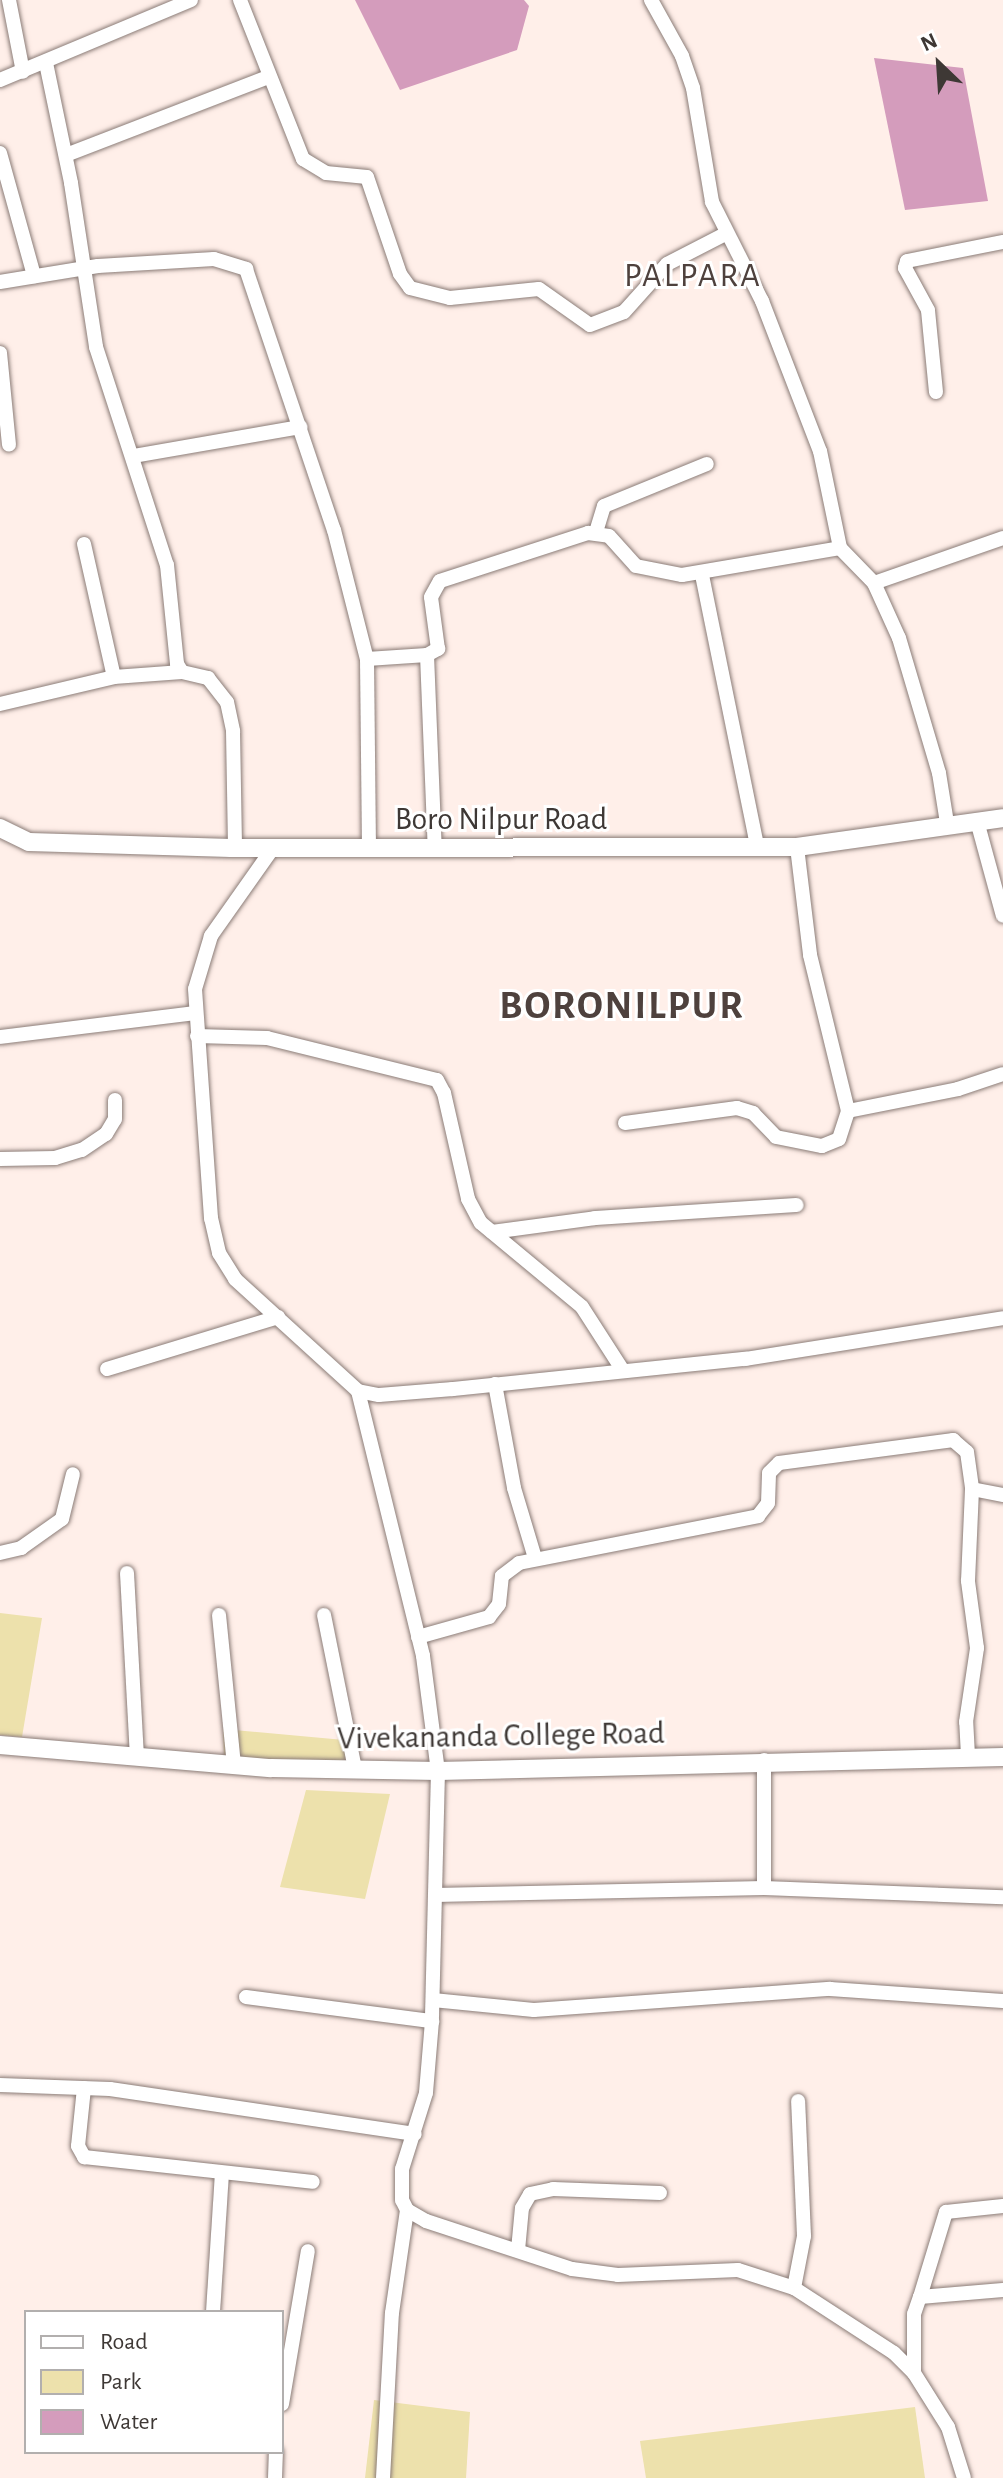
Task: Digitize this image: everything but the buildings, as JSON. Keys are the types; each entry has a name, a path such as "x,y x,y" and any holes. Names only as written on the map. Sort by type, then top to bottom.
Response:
{"street":[{"path":"9,0 23,72"},
{"path":"0,80 191,0"},
{"path":"240,0 303,159 312,168 367,177 400,274 410,288 425,295 450,298 539,289 579,321 598,323 624,312 667,264 725,234"},
{"path":"651,0 682,56 693,88 712,202 725,234 757,290 820,451 840,548 874,583 913,677 947,823"},
{"path":"46,63 66,155 96,347 167,565 182,672"},
{"path":"66,155 268,77"},
{"path":"0,153 34,276"},
{"path":"936,392 928,310 908,276 907,261 1003,242"},
{"path":"0,282 85,270 214,259 246,269 349,576 367,659 369,848"},
{"path":"0,353 9,445"},
{"path":"134,456 300,427"},
{"path":"596,532 604,506 707,464"},
{"path":"367,659 427,655 438,649 431,597 440,581 596,532 609,536 636,566 702,575 840,548"},
{"path":"874,583 1003,538"},
{"path":"84,544 114,677"},
{"path":"702,575 757,846"},
{"path":"427,655 435,850"},
{"path":"0,704 114,677 182,672 208,678 227,702 233,731 235,848"},
{"name":"Boro Nilpur Road","path":"0,828 29,842 235,848 797,847 947,823 1003,818"},
{"path":"977,821 1003,916"},
{"path":"625,1123 737,1108 753,1113 776,1137 822,1146 839,1139 848,1111 810,955 797,847"},
{"path":"273,848 211,936 195,989 214,1236 227,1269 358,1391 379,1395 760,1357 1003,1318"},
{"path":"0,1037 195,1013"},
{"path":"197,1036 267,1038 437,1080 468,1199 492,1232 582,1307 622,1369"},
{"path":"848,1111 958,1089 1003,1074"},
{"path":"0,1159 55,1158 82,1150 106,1134 115,1119 115,1100"},
{"path":"492,1232 595,1218 797,1205"},
{"path":"107,1369 278,1317"},
{"path":"495,1384 514,1488 535,1558"},
{"path":"358,1391 418,1637 438,1771 432,2021 426,2093 400,2186 407,2210 392,2313 383,2478"},
{"path":"418,1637 489,1617 499,1604 502,1576 535,1558 758,1516 768,1503 769,1473 779,1463 953,1440 967,1452 972,1489 968,1581 977,1648 966,1722 968,1756"},
{"path":"0,1553 21,1548 62,1519 73,1474"},
{"path":"972,1489 1003,1495"},
{"path":"127,1573 137,1756"},
{"path":"219,1615 234,1764"},
{"path":"324,1615 355,1769"},
{"name":"Vivekananda College Road","path":"0,1745 234,1764 438,1771 764,1760 1003,1757"},
{"path":"764,1760 764,1888"},
{"path":"435,1895 764,1888 1003,1897"},
{"path":"433,2000 534,2010 830,1989 1003,2001"},
{"path":"246,1997 432,2021"},
{"path":"0,2085 84,2088 244,2105 415,2134"},
{"path":"84,2088 78,2146 84,2157 313,2182"},
{"path":"794,2288 804,2236 798,2101"},
{"path":"213,2310 222,2174"},
{"path":"518,2250 522,2208 530,2194 553,2189 660,2193"},
{"path":"914,2373 914,2314 946,2212 1003,2206"},
{"path":"407,2210 426,2221 594,2273 738,2270 794,2288 894,2353 914,2373 948,2427 964,2478"},
{"path":"284,2392 308,2251"},
{"path":"920,2297 1003,2290"},
{"path":"275,2478 276,2454"}],"green space":[{"path":"0,1613 42,1618 22,1737 0,1735"},
{"path":"223,1729 344,1740 348,1763 224,1757"},
{"path":"306,1790 390,1794 365,1899 280,1887"},
{"path":"374,2400 470,2412 466,2478 365,2478"},
{"path":"915,2407 925,2478 646,2478 640,2441"}],"water":[{"path":"355,0 524,0 529,6 517,50 400,90"},
{"path":"874,58 963,68 988,201 905,210"}],"district":[{"name":"PALPARA","path":"693,277"},
{"name":"BORONILPUR","path":"622,1006"}]}
